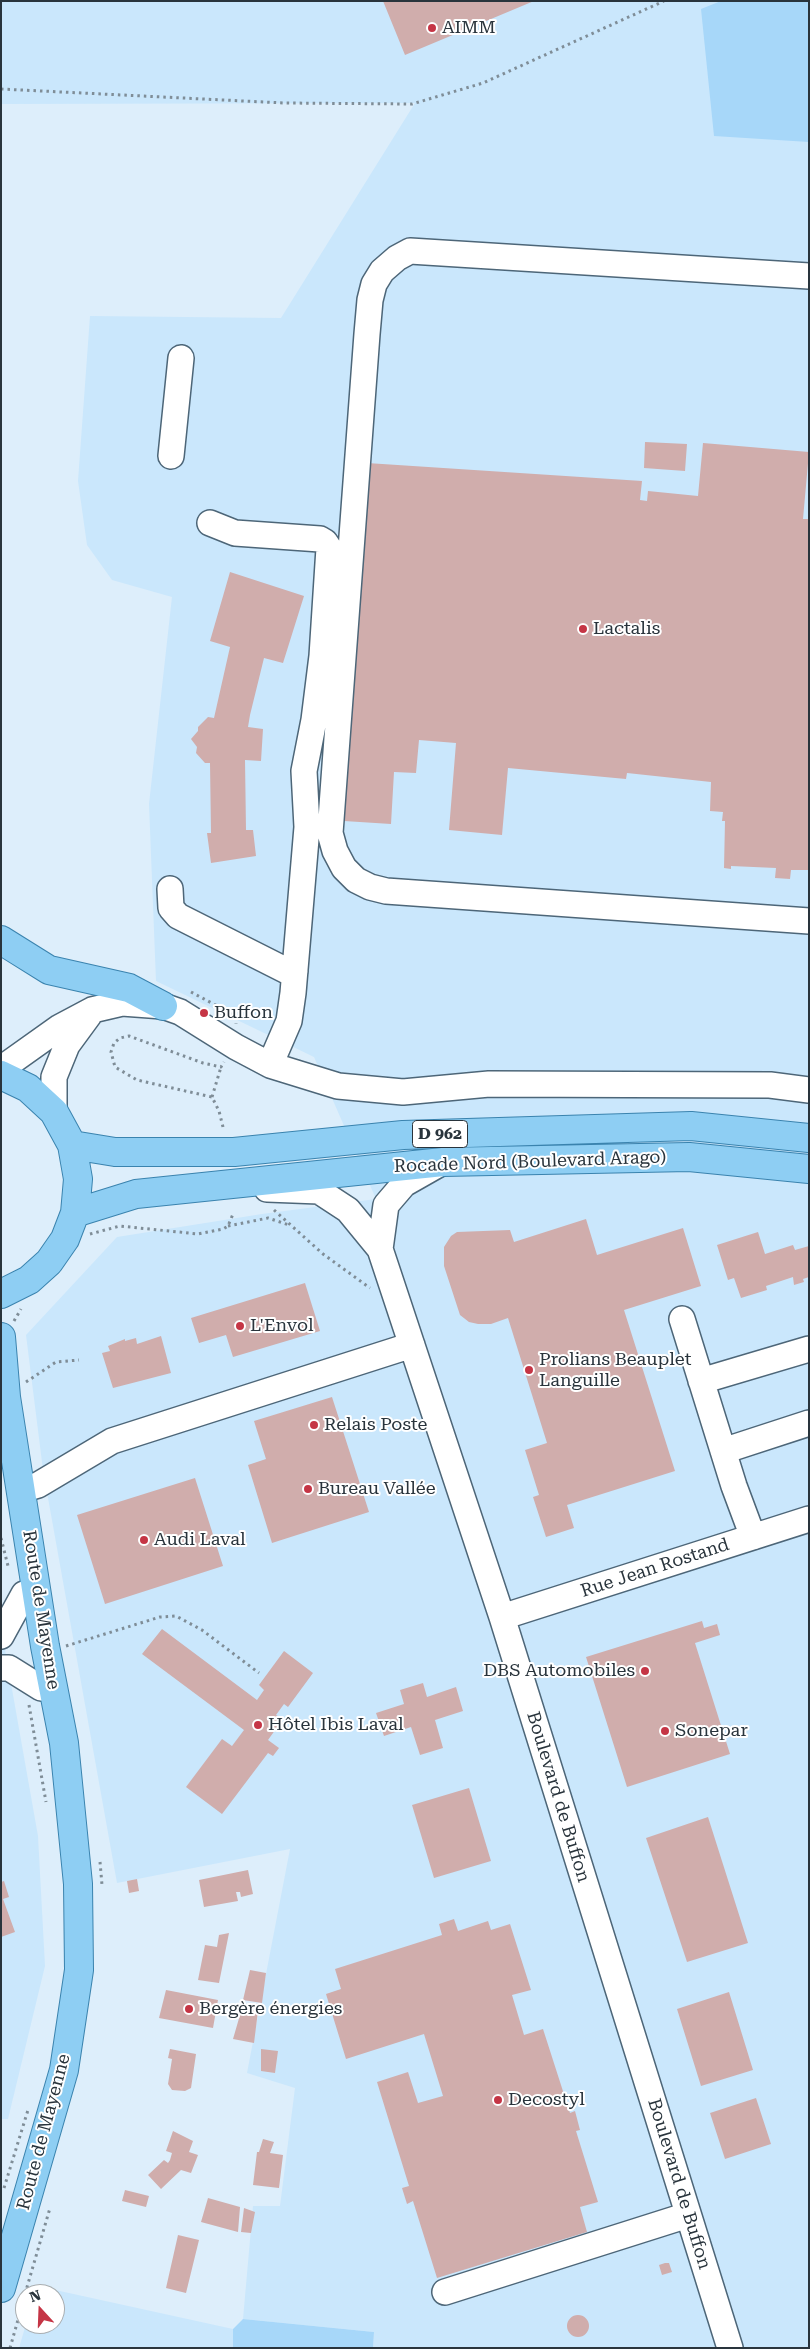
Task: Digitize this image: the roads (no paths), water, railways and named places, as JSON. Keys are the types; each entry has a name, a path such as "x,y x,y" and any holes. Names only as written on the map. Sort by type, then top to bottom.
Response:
{"main road":[{"path":"1,940 49,970 129,988 163,1006"},
{"path":"1,1075 28,1088 54,1112 72,1145 85,1227 65,1239 49,1262 29,1280 7,1313"},
{"name":"D 962","path":"72,1145 115,1152 234,1152 403,1135 691,1126 809,1138"},
{"name":"Rocade Nord (Boulevard Arago)","path":"85,1227 136,1194 443,1162 689,1157 809,1169"},
{"name":"Route de Mayenne","path":"7,1313 6,1397 17,1583 34,1692 78,1884"},
{"name":"Route de Mayenne","path":"1,2288 64,2070 79,1970 78,1884 64,1743 11,1481"}],"street":[{"path":"809,276 410,251 396,258 382,271 374,284 366,334 330,834 335,851 344,868 356,880 370,887 386,891 809,921"},
{"path":"171,456 182,358"},
{"path":"210,523 236,533 320,539 329,548 322,656 314,720 304,771 307,826 289,1021 270,1065"},
{"path":"170,889 171,908 178,916 287,971 294,971"},
{"path":"1,1069 60,1026 92,1010 122,1003 163,1006 197,1021 236,1047 270,1065 338,1086 403,1092 488,1084 770,1085 809,1090"},
{"path":"54,1112 54,1077 67,1045 92,1010"},
{"path":"380,1249 386,1205 404,1184 443,1162"},
{"path":"202,1186 319,1191 348,1210 380,1249"},
{"name":"Boulevard de Buffon","path":"380,1249 502,1617 730,2348"},
{"path":"682,1319 723,1451 753,1537"},
{"path":"11,1481 38,1485 112,1441 412,1345"},
{"path":"701,1381 809,1349"},
{"path":"723,1451 809,1423"},
{"name":"Rue Jean Rostand","path":"502,1617 809,1519"},
{"path":"1,1636 17,1583"},
{"path":"1,1668 9,1668 34,1692"},
{"path":"445,2292 688,2215"}],"place":[{"name":"AIMM","path":"432,28"},
{"name":"Lactalis","path":"583,629"},
{"name":"Buffon","path":"204,1013"},
{"name":"L'Envol","path":"240,1326"},
{"name":"Prolians Beauplet Languille","path":"529,1370"},
{"name":"Relais Poste","path":"314,1425"},
{"name":"Bureau Vallée","path":"308,1489"},
{"name":"Audi Laval","path":"144,1540"},
{"name":"DBS Automobiles","path":"645,1671"},
{"name":"Hôtel Ibis Laval","path":"258,1725"},
{"name":"Sonepar","path":"665,1731"},
{"name":"Bergère énergies","path":"189,2009"},
{"name":"Decostyl","path":"498,2100"}]}
